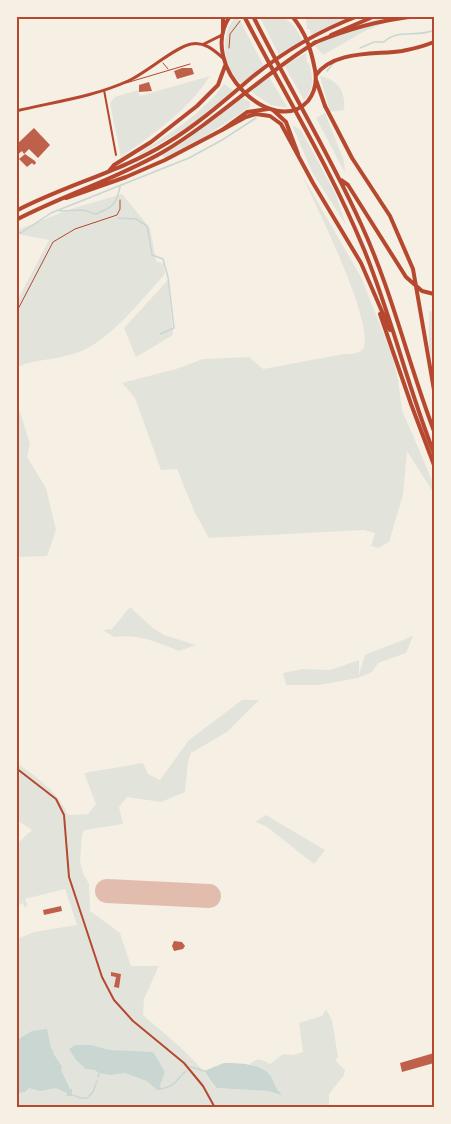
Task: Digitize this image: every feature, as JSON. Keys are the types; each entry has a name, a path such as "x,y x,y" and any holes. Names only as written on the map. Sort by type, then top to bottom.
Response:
{"highway":[{"path":"223,16 223,58 236,84 286,122 299,158"},
{"path":"223,32 231,16"},
{"path":"244,16 330,176 354,226 377,283 435,453"},
{"path":"253,16 340,180 379,266 435,432"},
{"path":"292,16 306,36 325,106 351,158 390,216 413,269 435,390"},
{"path":"16,211 142,157 181,134 289,51 358,16"},
{"path":"16,220 53,201 162,153 198,129 268,74 314,43 375,16"},
{"path":"314,43 366,25 417,16"},
{"path":"428,16 435,17"},
{"path":"222,130 248,112 271,109 288,111 301,106 311,97 316,77 324,66 350,56 400,51 435,42"},
{"path":"107,172 114,165 151,142 196,106 218,85 226,65"},
{"path":"53,201 79,194 155,164 249,116 267,115 281,124 357,258 396,342"},
{"path":"340,180 348,185 406,277 422,291 435,294"},
{"path":"357,258 384,323 413,411 435,465"}],"main road":[{"path":"16,111 120,85 188,45 204,44 223,32"},
{"path":"204,44 223,58"}],"street":[{"path":"105,90 116,155"},
{"path":"16,768 56,799 64,815 69,877 102,977 114,1000 133,1021 184,1063 203,1086 214,1107 220,1107"}],"lane":[{"path":"162,62 170,70"},
{"path":"120,85 190,64"}],"path":[{"path":"229,48 230,34 240,21"},
{"path":"16,313 53,242 75,229 117,215 120,200"}],"shaded area":[{"path":"329,16 353,17 311,36 310,29 307,29 306,19"},
{"path":"235,17 238,17 264,66 241,84 230,68 225,51 227,33"},
{"path":"260,17 284,17 294,26 303,41 279,55"},
{"path":"381,17 399,17 363,32 323,55 315,46 338,33"},
{"path":"306,53 312,83 310,92 304,100 284,65"},
{"path":"210,76 181,111 121,157 110,103 115,97 138,90 140,96"},
{"path":"320,76 332,80 340,87 344,97 344,110 330,112"},
{"path":"269,77 288,108 271,105 250,91"},
{"path":"224,84 234,91 185,129 140,155 196,113"},
{"path":"241,97 250,102 250,107 204,137 164,158 163,155 217,118"},
{"path":"325,113 344,161 345,173 316,118"},
{"path":"292,125 301,130 336,195 346,225 312,172"},
{"path":"302,175 361,277 392,355 402,410 434,485 434,494 407,451 403,495 389,542 378,548 371,546 375,533 364,530 209,538 195,513 177,469 161,470 135,398 122,383 176,369 203,359 249,357 263,369 355,353 364,348 360,312 352,288"},
{"path":"122,194 150,228 156,261 164,264 165,274 128,316 96,343 76,353 17,367 16,303 49,240 17,234 17,230 71,209"},
{"path":"168,280 173,335 136,357 124,328"},
{"path":"429,311 434,312 434,371 429,347"},
{"path":"16,410 20,412 30,444 27,457 46,488 56,530 47,556 17,557"},
{"path":"130,607 164,635 196,645 179,651 139,638 114,637 103,630 112,629"},
{"path":"413,636 406,653 378,663 372,672 358,678 319,685 286,685 283,673 303,669 330,670 359,660 359,675 365,655"},
{"path":"242,700 259,700 227,732 191,753 185,792 161,802 127,797 119,807 123,824 85,830 82,834 80,862 89,884 90,911 120,933 131,966 159,966 144,999 143,1015 200,1067 215,1088 268,1091 281,1094 274,1087 269,1075 250,1064 262,1060 270,1064 283,1054 293,1055 303,1052 299,1023 322,1016 326,1009 332,1020 338,1057 335,1060 345,1070 344,1075 329,1094 329,1107 17,1107 17,939 34,932 77,925 65,889 25,899 28,905 25,908 23,903 17,906 17,844 32,830 17,820 17,763 53,792 68,815 88,814 96,804 84,773 143,763 148,774 160,780 189,740"},
{"path":"266,815 325,850 314,864 266,826 255,822"},
{"path":"47,1029 51,1048 72,1089 72,1096 67,1096 67,1093 56,1088 40,1091 29,1088 25,1092 17,1093 17,1040 32,1031"},
{"path":"75,1045 91,1045 109,1050 153,1052 165,1072 160,1085 161,1090 157,1090 147,1081 125,1073 110,1075 86,1069 69,1049"},
{"path":"224,1063 249,1064 261,1068 270,1075 282,1095 268,1091 216,1088 204,1071"}],"building":[{"path":"192,68 194,74 177,79 174,71"},
{"path":"149,82 152,91 139,92 139,85"},
{"path":"34,128 50,145 38,158 29,149 24,154 22,151 16,156 16,145"},
{"path":"25,154 35,161 34,165 32,163 27,167 19,159"},
{"path":"61,906 62,911 44,915 43,910"},
{"path":"174,941 182,942 185,946 183,949 174,951 172,946"},
{"path":"111,972 121,974 119,988 114,987 116,977 111,976"},
{"path":"434,1053 434,1063 402,1072 400,1063"}],"waterway":[{"path":"360,48 374,42 384,42 395,35 434,30"},
{"path":"327,71 334,62"},
{"path":"16,232 21,233 51,213 189,158 256,118"},
{"path":"60,211 83,210 96,214 113,205 120,187"},
{"path":"118,218 136,219 147,226 152,255 163,259 168,277 174,328 160,334"},
{"path":"191,1067 204,1071"},
{"path":"161,1089 173,1084 186,1071"},
{"path":"98,1077 99,1073"},
{"path":"73,1095 87,1098 93,1092 97,1081"}],"runway":[{"path":"107,891 209,896"}]}
